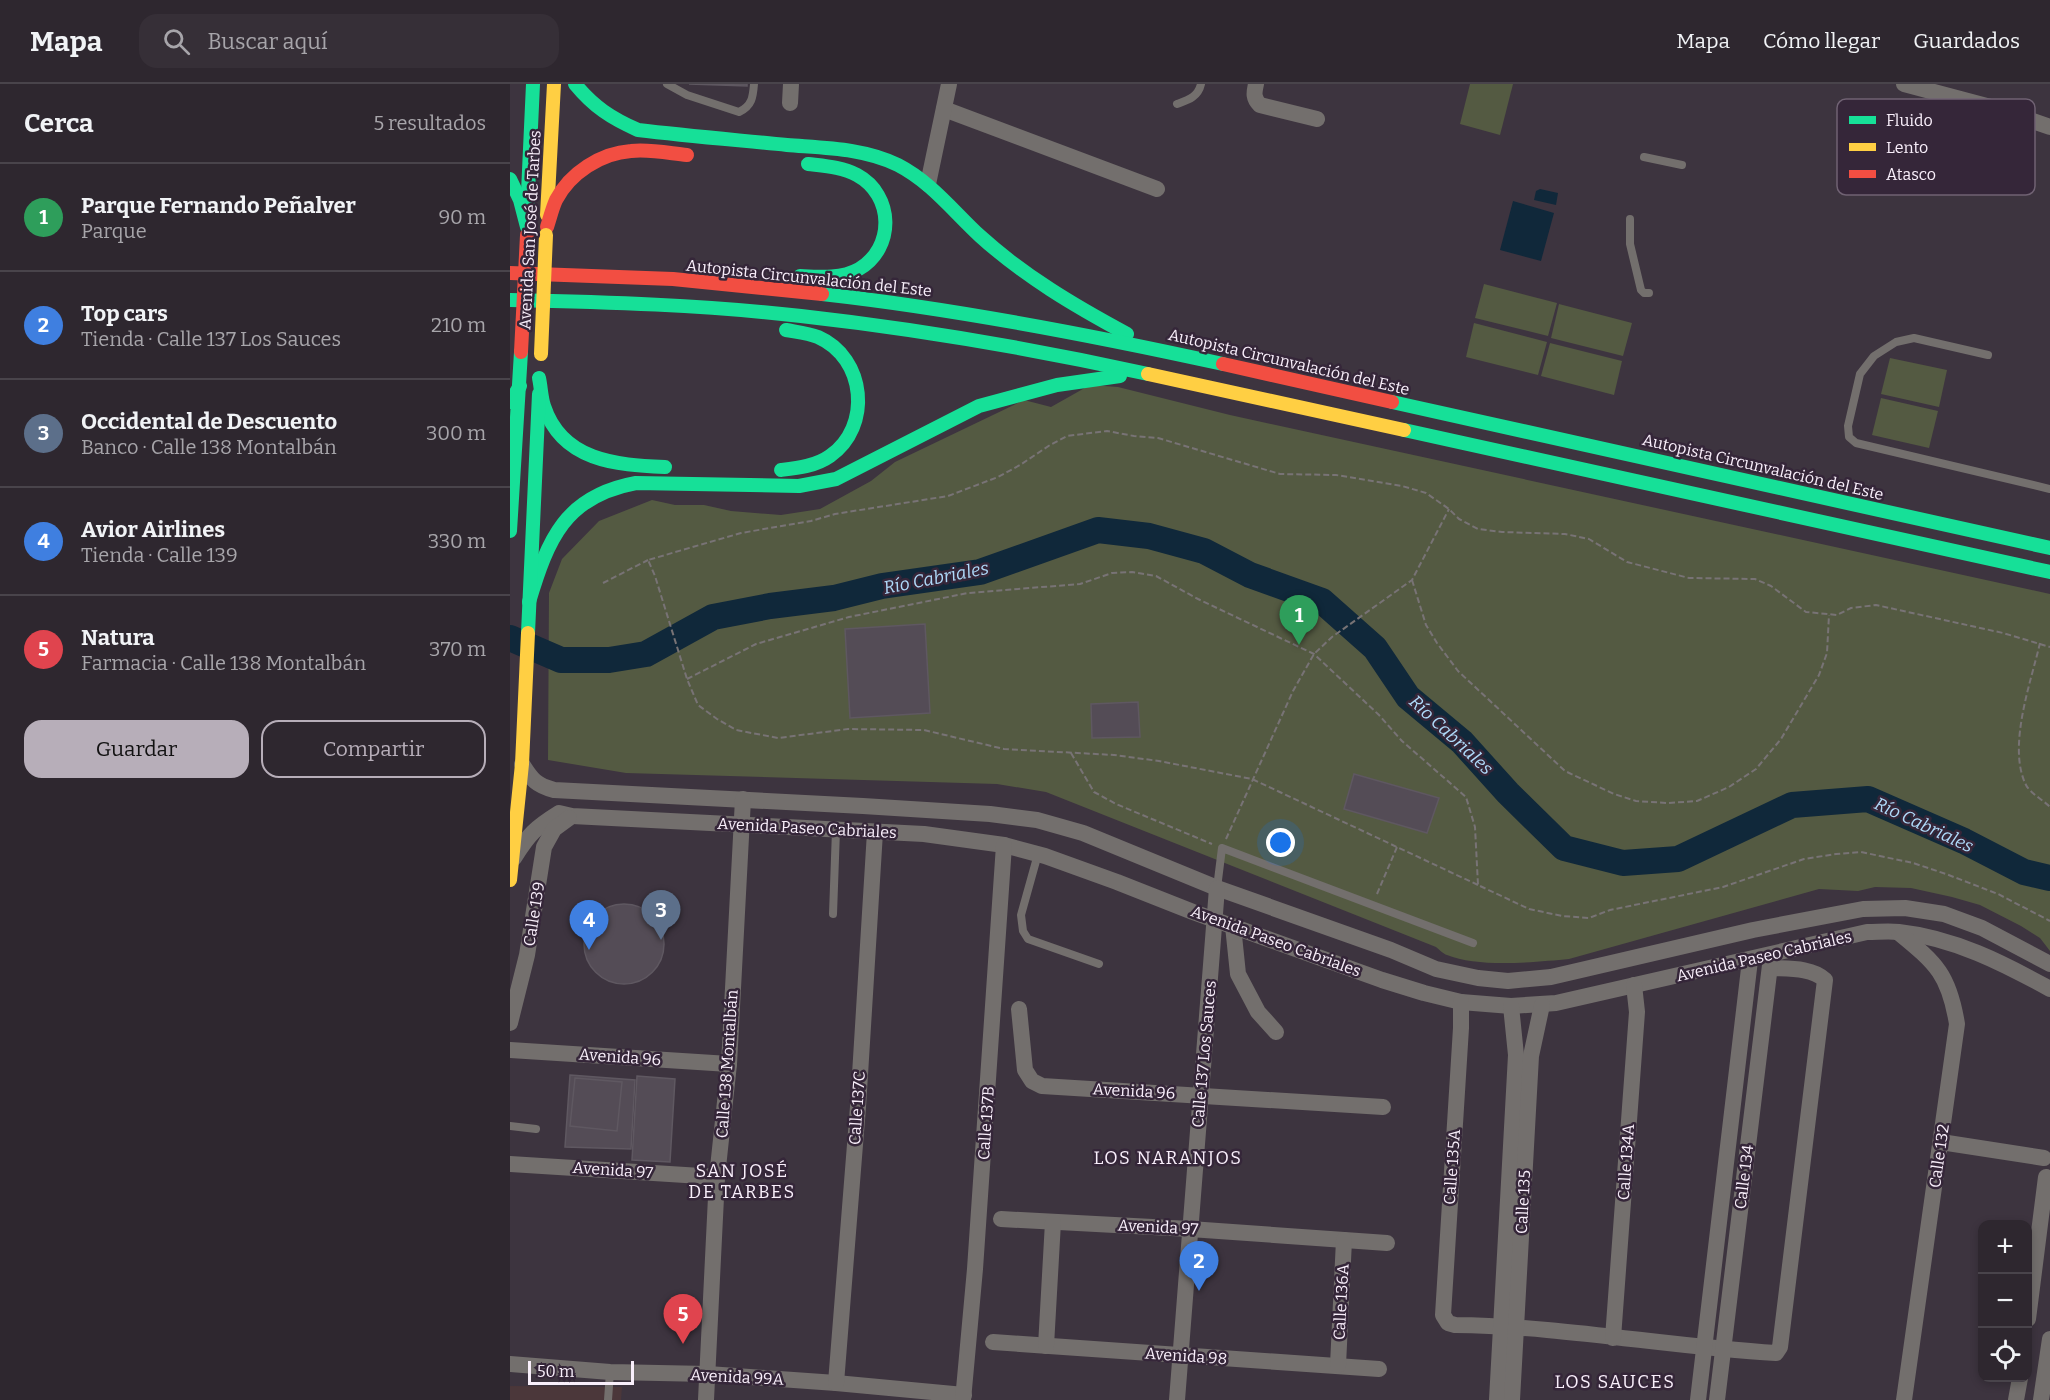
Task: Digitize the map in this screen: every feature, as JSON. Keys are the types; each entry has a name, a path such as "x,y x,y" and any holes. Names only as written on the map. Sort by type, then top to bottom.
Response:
{"main road":[{"name":"Avenida San José de Tarbes","path":"510,531 520,386 533,84"},
{"name":"Avenida San José de Tarbes","path":"510,880 522,764 554,84"},
{"path":"575,84 587,99 612,118 638,130 837,149 871,155 898,165 928,184 981,237 1039,282 1106,324 1155,349"},
{"path":"547,231 556,200 568,183 585,167 604,157 626,151 699,155"},
{"path":"708,281 785,276 839,276 859,270 875,257 884,242 887,224 884,205 876,189 860,176 838,168 791,163"},
{"path":"510,179 520,200 527,231"},
{"name":"Autopista Circunvalación del Este","path":"510,273 569,273 708,281 906,304 1024,322 1155,349 2050,548"},
{"path":"510,300 706,308 799,316 902,330 1144,373 2050,572"},
{"path":"706,308 747,322 820,338 841,353 854,374 859,394 858,416 849,437 833,454 813,465 765,471"},
{"path":"529,602 549,543 563,522 585,502 610,488 636,483 799,486 836,479 979,406 1057,385 1144,373"},
{"path":"539,378 544,405 550,418 562,437 576,449 607,462 673,467"},
{"path":"510,402 520,386"}],"street":[{"path":"790,103 792,84"},
{"path":"928,184 949,84"},
{"path":"1256,84 1255,100 1260,105 1317,119"},
{"path":"1910,85 1959,99"},
{"path":"944,109 1157,189"},
{"path":"2035,123 2050,128"},
{"name":"Avenida Paseo Cabriales","path":"522,764 540,786 554,790 990,814 1037,820 1083,833 1217,888 1391,950 1436,969 1478,978 1498,980 1551,977 1753,930 1863,909 1905,908 1944,914 1982,928 2050,964"},
{"name":"Calle 138 Montalbán","path":"706,1400 717,1177 729,1064 743,799"},
{"name":"Avenida Paseo Cabriales","path":"512,862 527,836 559,813 572,816 924,834 1004,845 1038,854 1382,980 1461,1002 1511,1006 1542,1005 1750,960 1771,961 1867,932 1899,932 1961,946 1997,960 2050,989"},
{"name":"Calle 139","path":"510,1023 527,955 544,848 554,829 572,816"},
{"name":"Calle 137C","path":"836,1383 858,1107 875,832"},
{"name":"Calle 137B","path":"963,1398 975,1269 1004,845"},
{"name":"Calle 137 Los Sauces","path":"1177,1400 1217,888"},
{"path":"1233,926 1238,974 1258,1012 1276,1032"},
{"name":"Calle 132","path":"1899,932 1939,968 1954,1004 1957,1024 1904,1400"},
{"name":"Calle 134","path":"1698,1400 1750,960"},
{"path":"1508,1326 1722,1350 1776,1353 1780,1347 1825,980 1820,975 1771,961"},
{"name":"Calle 134","path":"1717,1400 1771,961"},
{"name":"Calle 134A","path":"1613,1338 1637,1012 1635,985"},
{"name":"Calle 135A","path":"1461,1002 1443,1315 1448,1323 1455,1325 1508,1326"},
{"name":"Calle 135","path":"1497,1400 1508,1326 1531,1056 1542,1005"},
{"name":"Calle 135","path":"1511,1006 1516,1055 1508,1326 1512,1400"},
{"name":"Avenida 96","path":"1019,1009 1025,1070 1032,1081 1042,1086 1383,1107"},
{"name":"Avenida 96","path":"510,1050 729,1064"},
{"path":"1941,1142 2047,1153 2048,1180 2032,1291"},
{"name":"Avenida 97","path":"510,1164 717,1177"},
{"name":"Avenida 97","path":"1001,1219 1387,1243"},
{"path":"1046,1346 1053,1222"},
{"name":"Calle 136A","path":"1338,1365 1344,1240"},
{"path":"2042,1400 2050,1339"},
{"name":"Avenida 98","path":"993,1342 1379,1369"},
{"name":"Avenida 99A","path":"510,1364 610,1372 708,1374 836,1383 963,1398"},
{"path":"2016,1400 2018,1382"}],"lane":[{"path":"667,84 687,95 739,112 747,109 753,100 754,84"},
{"path":"1177,104 1192,99 1201,84"},
{"path":"1644,157 1682,165"},
{"path":"1630,219 1630,244 1641,290 1649,293"},
{"path":"1988,356 1914,338 1896,342 1874,356 1860,374 1848,426 1849,437 1856,443 2050,489"},
{"path":"833,915 837,830"},
{"path":"1217,888 1222,848 1473,943"},
{"path":"1038,854 1021,915 1023,931 1028,939 1099,964"},
{"path":"510,1126 536,1129"},
{"path":"608,1400 610,1372"}],"path":[{"path":"603,583 648,560 741,533 811,521 835,514 948,496 998,477 1067,436 1107,431 1158,438 1280,474 1336,475 1402,486 1426,493 1459,519 1478,529 1565,534 1589,539 1628,562 1666,574 1689,578 1755,579 1771,586 1806,612 1837,615 1851,608 1876,605 2050,646"},
{"path":"1071,753 1095,792 1116,804 1222,848 1293,691 1314,654 1332,637 1412,580 1449,509"},
{"path":"648,560 687,679 698,705 736,730 778,738 848,729 924,730 1004,749 1125,756 1252,779 1529,909 1562,916 1589,918 1611,910 1723,887 1804,859 1860,852 1913,862 1998,894 2050,921"},
{"path":"687,679 756,644 849,617 968,593 1080,584 1112,573 1132,572 1156,576 1198,599 1314,654 1379,715 1402,741 1466,797 1475,827 1478,885"},
{"path":"1412,580 1426,625 1437,644 1458,671 1565,771 1614,794 1636,801 1668,803 1696,801 1729,787 1756,769 1781,739 1820,675 1827,653 1829,615"},
{"path":"2040,643 2018,737 2018,764 2027,787 2050,807"},
{"path":"1372,905 1397,847"}],"shaded area":[{"path":"510,1386 622,1387 621,1400 510,1400"}],"green space":[{"path":"1470,84 1513,84 1500,135 1460,124"},
{"path":"1484,284 1557,303 1548,336 1475,318"},
{"path":"1559,304 1632,323 1623,356 1551,338"},
{"path":"1474,323 1547,342 1538,375 1466,357"},
{"path":"1550,343 1622,361 1614,395 1541,376"},
{"path":"1890,358 1947,370 1939,407 1881,394"},
{"path":"1090,385 1118,387 1230,415 2050,594 2050,951 2040,938 1980,905 1911,888 1875,887 1858,891 1819,889 1569,959 1507,963 1474,962 1446,954 1436,947 1046,792 997,784 626,773 548,760 549,593 562,559 599,521 652,500 675,505 704,505 731,511 781,515 820,509 871,481 895,462 1024,400 1051,407"},
{"path":"1881,398 1938,411 1929,448 1872,435"}],"water":[{"path":"1540,189 1558,193 1556,205 1534,200 1536,191"},
{"path":"1513,201 1554,213 1541,261 1500,250"}],"building":[{"path":"689,84 747,84 747,86"},
{"path":"925,624 930,713 850,718 845,629"},
{"path":"1138,702 1140,737 1092,738 1091,704"},
{"path":"1354,774 1439,798 1427,833 1344,809"},
{"path":"624,904 639,907 652,916 661,929 664,944 661,959 652,972 639,981 624,984 609,981 596,972 587,959 584,944 587,929 596,916 609,907"},
{"path":"570,1075 635,1080 631,1149 565,1147"},
{"path":"637,1076 675,1079 670,1162 632,1160"},
{"path":"575,1078 622,1082 617,1131 570,1126"}],"waterway":[{"name":"Río Cabriales","path":"510,638 561,660 609,660 646,654 713,617 770,606 834,598 882,586 980,572 1098,530 1149,536 1204,551 1250,575 1322,601 1375,648 1408,697 1462,742 1508,793 1564,848 1623,863 1678,859 1792,805 1868,799 1964,841 2024,872 2050,878"}],"traffic: fast":[{"path":"527,214 533,84"},
{"path":"575,84 604,111 638,130 844,150 885,159 910,172 931,188 980,236 1014,264 1069,301 1127,334"},
{"path":"800,276 837,276 859,269 871,260 879,248 884,235 885,222 878,195 869,184 845,170 808,164"},
{"path":"510,179 520,200 527,227"},
{"path":"822,294 923,307 1024,324 1223,364"},
{"path":"510,300 729,309 801,316 975,340 1148,374"},
{"path":"781,470 813,464 825,459 844,443 853,428 858,394 854,376 846,360 834,347 818,337 786,330"},
{"path":"510,531 521,352"},
{"path":"529,602 552,540 563,524 592,498 612,489 636,483 799,486 836,479 979,406 1057,385 1120,376"},
{"path":"539,378 543,403 552,424 577,449 610,461 665,467"},
{"path":"510,402 520,386"},
{"path":"528,633 539,394"},
{"path":"1392,402 2050,548"},
{"path":"1404,430 2050,572"}],"traffic: slow":[{"path":"547,215 554,84"},
{"path":"541,354 546,235"},
{"path":"1148,374 1404,430"},
{"path":"510,880 522,764 528,633"}],"traffic: jam":[{"path":"547,227 562,190 578,173 598,160 620,153 638,151 687,155"},
{"path":"521,352 527,235"},
{"path":"510,273 673,279 822,294"},
{"path":"1223,364 1392,402"}],"place":[{"name":"Parque Fernando Peñalver","path":"1299,645"},
{"name":"Occidental de Descuento","path":"661,940"},
{"name":"Avior Airlines","path":"589,950"},
{"name":"Top cars","path":"1199,1291"},
{"name":"Natura","path":"683,1344"}],"district":[{"name":"LOS NARANJOS","path":"1168,1158"},
{"name":"SAN JOSÉ DE TARBES","path":"742,1181"},
{"name":"LOS SAUCES","path":"1615,1382"}]}
